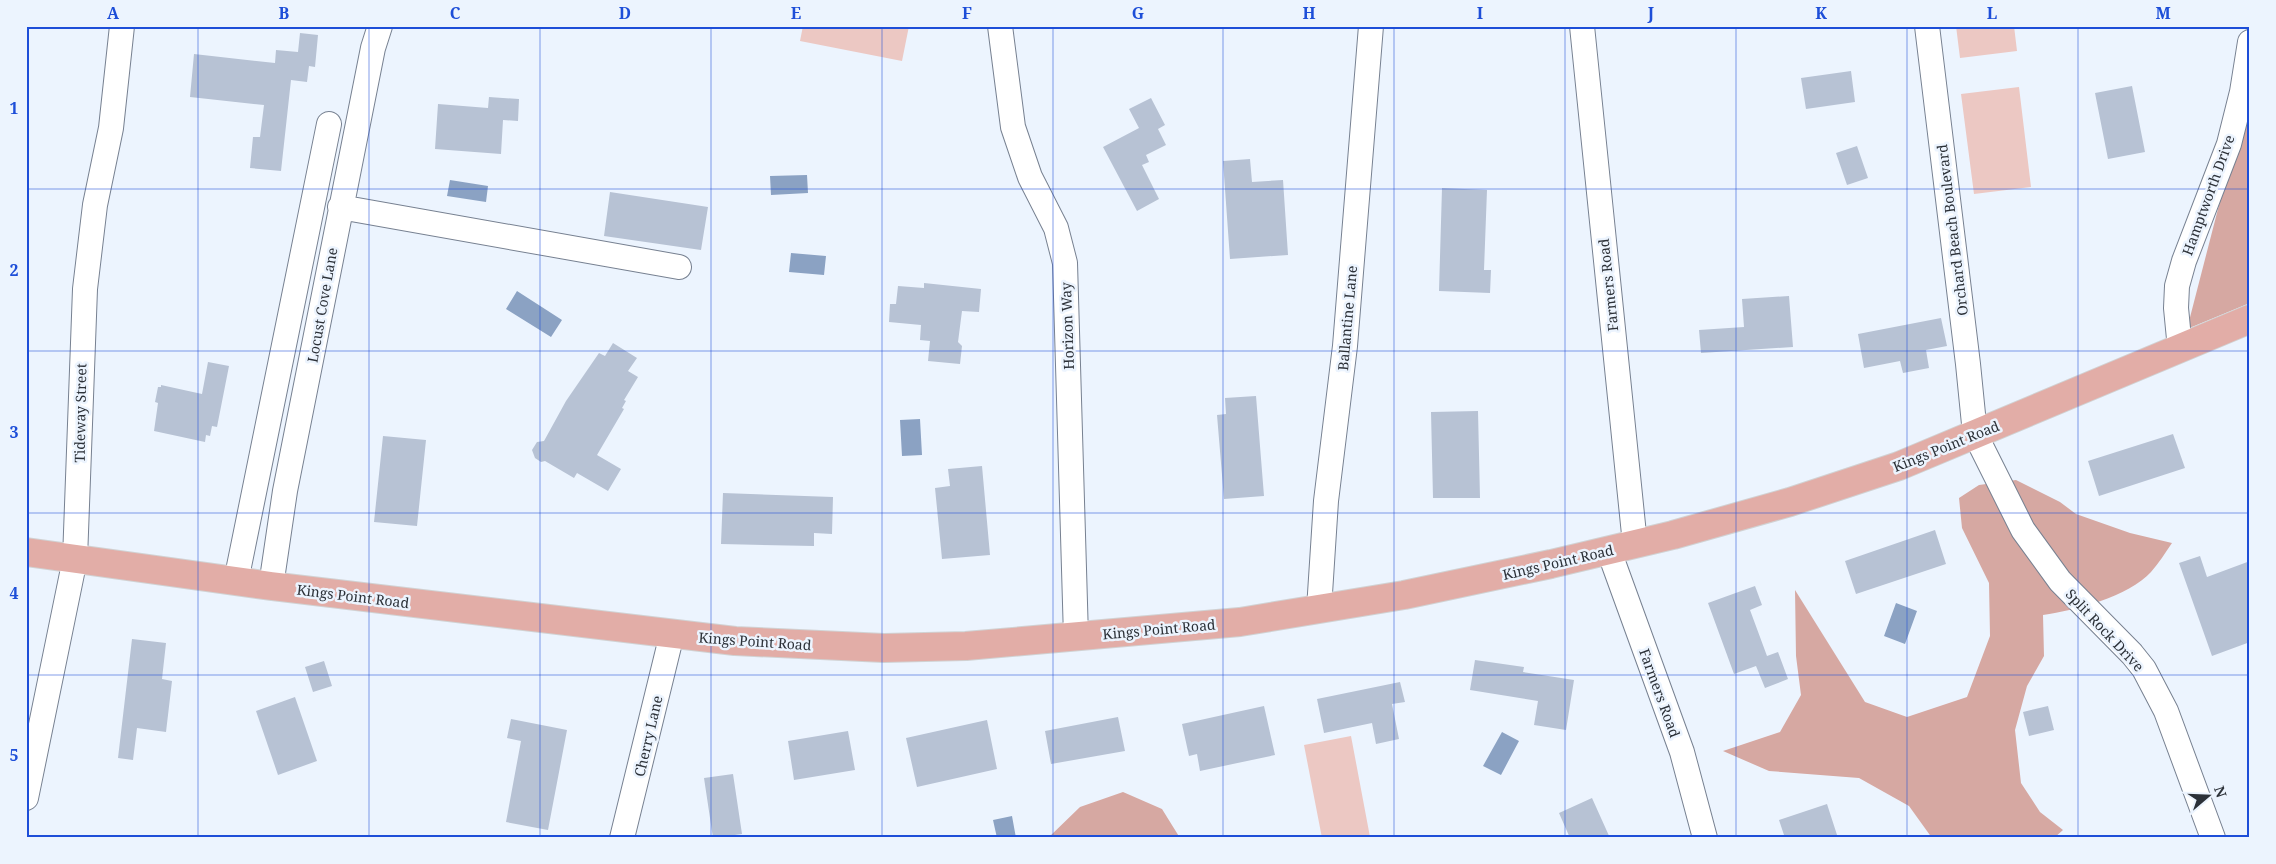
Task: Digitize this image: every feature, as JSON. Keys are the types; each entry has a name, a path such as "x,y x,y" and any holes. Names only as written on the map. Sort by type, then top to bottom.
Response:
{"main road":[{"name":"Kings Point Road","path":"26,552 270,586 735,641 884,648 966,646 1240,622 1413,594 1609,551 1790,502 1899,466 2250,319"}],"street":[{"name":"Tideway Street","path":"26,798 75,559 79,483 80,381 85,289 95,205 112,128 122,26"},
{"name":"Locust Cove Lane","path":"270,586 285,491 318,332 340,208 373,48 380,26"},
{"name":"Horizon Way","path":"1000,26 1013,127 1030,177 1056,228 1065,263 1076,636"},
{"name":"Ballantine Lane","path":"1319,609 1326,501 1345,346 1370,26"},
{"name":"Farmers Road","path":"1582,26 1635,544"},
{"name":"Orchard Beach Boulevard","path":"1928,26 1975,434"},
{"name":"Hamptworth Drive","path":"2180,349 2176,308 2178,286 2184,260 2229,144 2242,92 2250,42"},
{"path":"236,581 329,124"},
{"path":"340,208 679,267"},
{"name":"Split Rock Drive","path":"1975,434 2023,530 2060,581 2132,654 2144,669 2166,710 2213,838"},
{"name":"Farmers Road","path":"1609,551 1682,752 1705,838"},
{"name":"Cherry Lane","path":"622,838 672,634"}],"shaded area":[{"path":"803,26 909,26 902,61 800,41"},
{"path":"1956,26 2014,26 2017,51 1960,58"},
{"path":"2250,85 2250,303 2187,329"},
{"path":"2019,87 2031,187 1974,194 1961,94"},
{"path":"2016,480 2060,502 2076,514 2130,533 2172,543 2151,572 2129,589 2086,606 2043,615 2044,656 2027,686 2015,730 2021,783 2040,812 2063,830 2054,838 1932,838 1909,806 1859,778 1769,771 1723,751 1780,732 1801,695 1796,656 1795,590 1865,702 1907,717 1967,697 1990,636 1989,583 1962,528 1959,498 1979,485"},
{"path":"1351,736 1370,837 1322,838 1304,745"},
{"path":"1123,792 1162,809 1180,838 1048,838 1080,807"}],"water":[{"path":"807,175 808,193 771,195 770,176"},
{"path":"450,180 488,186 486,202 447,196"},
{"path":"791,253 826,256 824,275 789,272"},
{"path":"517,291 562,320 551,337 506,309"},
{"path":"920,419 922,455 902,456 900,420"},
{"path":"1896,603 1917,611 1905,644 1884,636"},
{"path":"1502,732 1519,741 1501,775 1483,766"},
{"path":"1012,816 1016,838 997,838 993,820"}],"building":[{"path":"300,33 318,35 315,67 309,66 307,82 291,80 281,171 250,168 253,137 260,137 264,105 190,97 194,54 275,63 276,50 298,52"},
{"path":"1851,71 1855,102 1806,109 1801,78"},
{"path":"2132,86 2145,152 2108,159 2095,93"},
{"path":"489,97 519,99 518,121 503,120 501,154 435,149 438,104 488,108"},
{"path":"1151,98 1165,125 1158,129 1166,145 1146,155 1149,162 1142,165 1159,199 1137,211 1103,147 1139,128 1129,109"},
{"path":"1857,146 1868,178 1847,185 1836,153"},
{"path":"1250,159 1252,182 1283,180 1288,255 1230,259 1223,161"},
{"path":"1442,188 1487,190 1484,270 1491,270 1490,293 1439,291"},
{"path":"610,192 708,207 701,250 604,236"},
{"path":"924,283 981,289 979,312 962,311 958,342 962,346 960,364 928,361 930,341 920,340 921,325 889,322 890,304 896,304 898,286 924,288"},
{"path":"1789,296 1793,347 1701,353 1699,330 1744,327 1742,299"},
{"path":"1941,318 1947,346 1926,350 1929,368 1903,373 1900,361 1864,368 1858,334"},
{"path":"613,343 637,358 628,371 638,377 624,400 626,401 622,408 624,409 597,455 621,469 608,491 577,473 574,478 545,461 541,462 535,458 532,450 537,442 544,441 566,401 599,353 605,356"},
{"path":"208,362 229,366 217,427 212,426 210,436 206,435 205,442 154,431 158,403 155,402 158,387 161,387 161,385 202,394"},
{"path":"1256,396 1264,496 1224,499 1217,415 1226,414 1225,398"},
{"path":"1478,411 1480,498 1433,498 1431,412"},
{"path":"2173,434 2185,468 2099,496 2088,461"},
{"path":"383,436 426,440 417,526 374,522"},
{"path":"982,466 990,555 942,559 935,488 950,486 948,469"},
{"path":"723,493 833,497 832,534 814,533 814,546 721,544"},
{"path":"1935,530 1946,564 1856,594 1845,561"},
{"path":"2200,556 2207,577 2250,561 2250,642 2212,656 2179,563"},
{"path":"1755,586 1762,605 1750,610 1767,656 1778,652 1788,679 1765,688 1756,666 1734,674 1708,603"},
{"path":"132,639 166,643 162,679 172,681 166,732 137,728 133,760 118,758"},
{"path":"1475,660 1524,667 1523,672 1574,680 1566,730 1534,725 1538,701 1470,690"},
{"path":"324,661 332,686 313,692 305,667"},
{"path":"1400,682 1405,702 1392,704 1399,739 1376,744 1372,723 1324,733 1317,699"},
{"path":"295,697 317,761 278,775 256,711"},
{"path":"1264,706 1275,755 1200,771 1197,754 1189,756 1182,724"},
{"path":"2048,706 2054,730 2029,736 2023,712"},
{"path":"1118,717 1125,751 1051,764 1045,731"},
{"path":"511,719 567,730 548,830 506,822 521,741 507,738"},
{"path":"987,720 997,769 917,787 906,738"},
{"path":"848,731 855,770 794,780 788,741"},
{"path":"733,774 742,834 713,838 704,778"},
{"path":"1592,798 1610,838 1570,838 1559,813"},
{"path":"1827,804 1838,838 1785,838 1779,820"}]}
